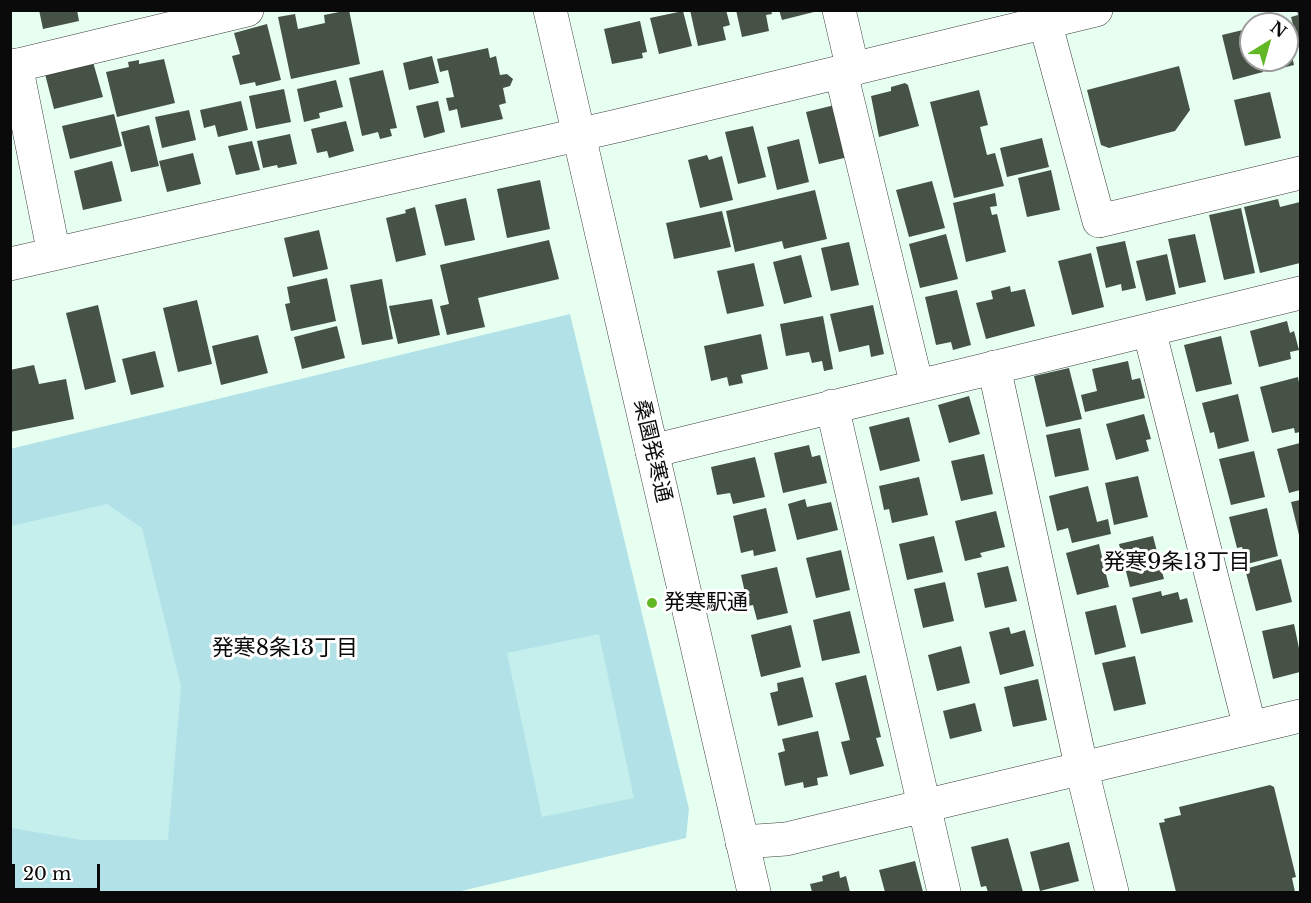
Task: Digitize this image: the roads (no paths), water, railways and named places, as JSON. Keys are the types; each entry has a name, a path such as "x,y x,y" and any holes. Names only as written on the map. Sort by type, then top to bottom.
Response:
{"street":[{"path":"54,254 14,66 247,10"},
{"name":"桑園発寒通","path":"550,10 754,892"},
{"path":"839,10 847,71 917,386"},
{"path":"10,264 578,134 1096,10"},
{"path":"1045,22 1099,221 1300,173"},
{"path":"652,451 1300,293"},
{"path":"1149,330 1250,728"},
{"path":"994,367 1082,770 1112,892"},
{"path":"832,406 944,892"},
{"path":"742,842 786,839 1300,716"}],"place":[{"name":"発寒駅通","path":"652,603"}],"district":[{"name":"発寒9条13丁目","path":"1177,563"},
{"name":"発寒8条13丁目","path":"285,649"}]}
